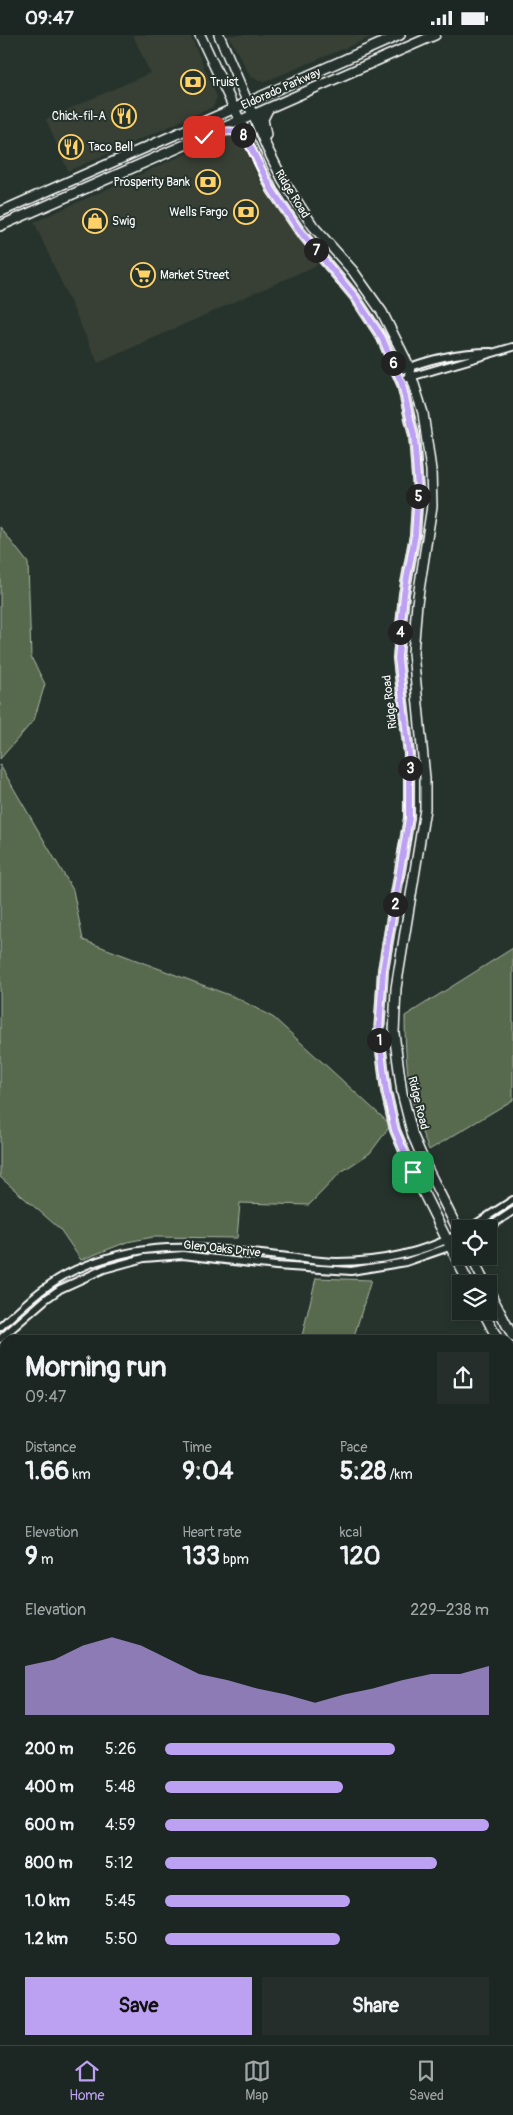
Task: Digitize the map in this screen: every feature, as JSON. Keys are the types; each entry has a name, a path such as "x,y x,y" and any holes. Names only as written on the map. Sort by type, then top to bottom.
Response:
{"main road":[{"name":"Ridge Road","path":"200,35 225,89 229,111 239,122 272,190 299,230 355,297 382,338 399,376 414,436 418,490 415,535 404,594 398,658 409,754 410,809 406,843 383,970 379,1034 386,1091 395,1130 413,1172 464,1275"},
{"name":"Ridge Road","path":"219,35 283,179 310,222 353,271 377,304 399,344 409,367 427,436 432,482 429,534 413,639 414,675 425,778 425,801 423,827 396,988 394,1021 402,1093 413,1136 426,1166 454,1220"},
{"name":"Eldorado Parkway","path":"0,211 400,35"},
{"name":"Eldorado Parkway","path":"0,226 435,35"},
{"path":"242,89 253,93 260,93 284,83 288,84"},
{"path":"268,109 263,119 272,157"},
{"path":"204,137 229,130 239,131 246,138"},
{"path":"85,175 90,187"},
{"path":"413,1172 426,1166"},
{"path":"497,1306 512,1335"},
{"path":"488,1320 495,1335"}],"street":[{"path":"399,376 412,377 513,347"},
{"path":"399,376 409,367 444,356 467,352 497,352"},
{"name":"Glen Oaks Drive","path":"484,1220 513,1200"},
{"path":"497,1222 513,1211"},
{"name":"Glen Oaks Drive","path":"4,1335 31,1311 60,1289 104,1269 144,1258 183,1255 276,1266 328,1265 380,1259 412,1253 452,1242"},
{"name":"Glen Oaks Drive","path":"0,1327 36,1295 60,1279 76,1270 124,1253 163,1247 190,1247 328,1265"}],"shaded area":[{"path":"133,35 190,35 217,97 213,107 68,171 46,119 150,73"},
{"path":"228,35 376,35 264,82 251,77"},
{"path":"228,135 244,144 262,187 317,265 98,363 34,222"}],"green space":[{"path":"0,527 28,563 31,657 45,684 34,720 0,759"},
{"path":"0,765 73,890 83,940 237,998 274,1018 391,1125 370,1153 341,1172 309,1205 240,1203 237,1238 153,1237 127,1242 81,1260 60,1229 0,1177"},
{"path":"513,948 513,1100 429,1150 417,1117 410,1085 407,1068 405,1016"},
{"path":"316,1278 371,1280 354,1335 302,1335"}],"place":[{"name":"Truist","path":"193,82"},
{"name":"Chick-fil-A","path":"124,116"},
{"name":"Taco Bell","path":"71,147"},
{"name":"Prosperity Bank","path":"208,182"},
{"name":"Wells Fargo","path":"246,212"},
{"name":"Swig","path":"95,221"},
{"name":"Market Street","path":"143,275"}],"route":[{"path":"204,137 229,130 239,131 246,138 272,190 299,230 355,297 382,338 402,384 414,436 418,490 415,535 404,594 398,658 409,754 409,818 383,970 379,1034 386,1091 395,1130 413,1172"}]}
